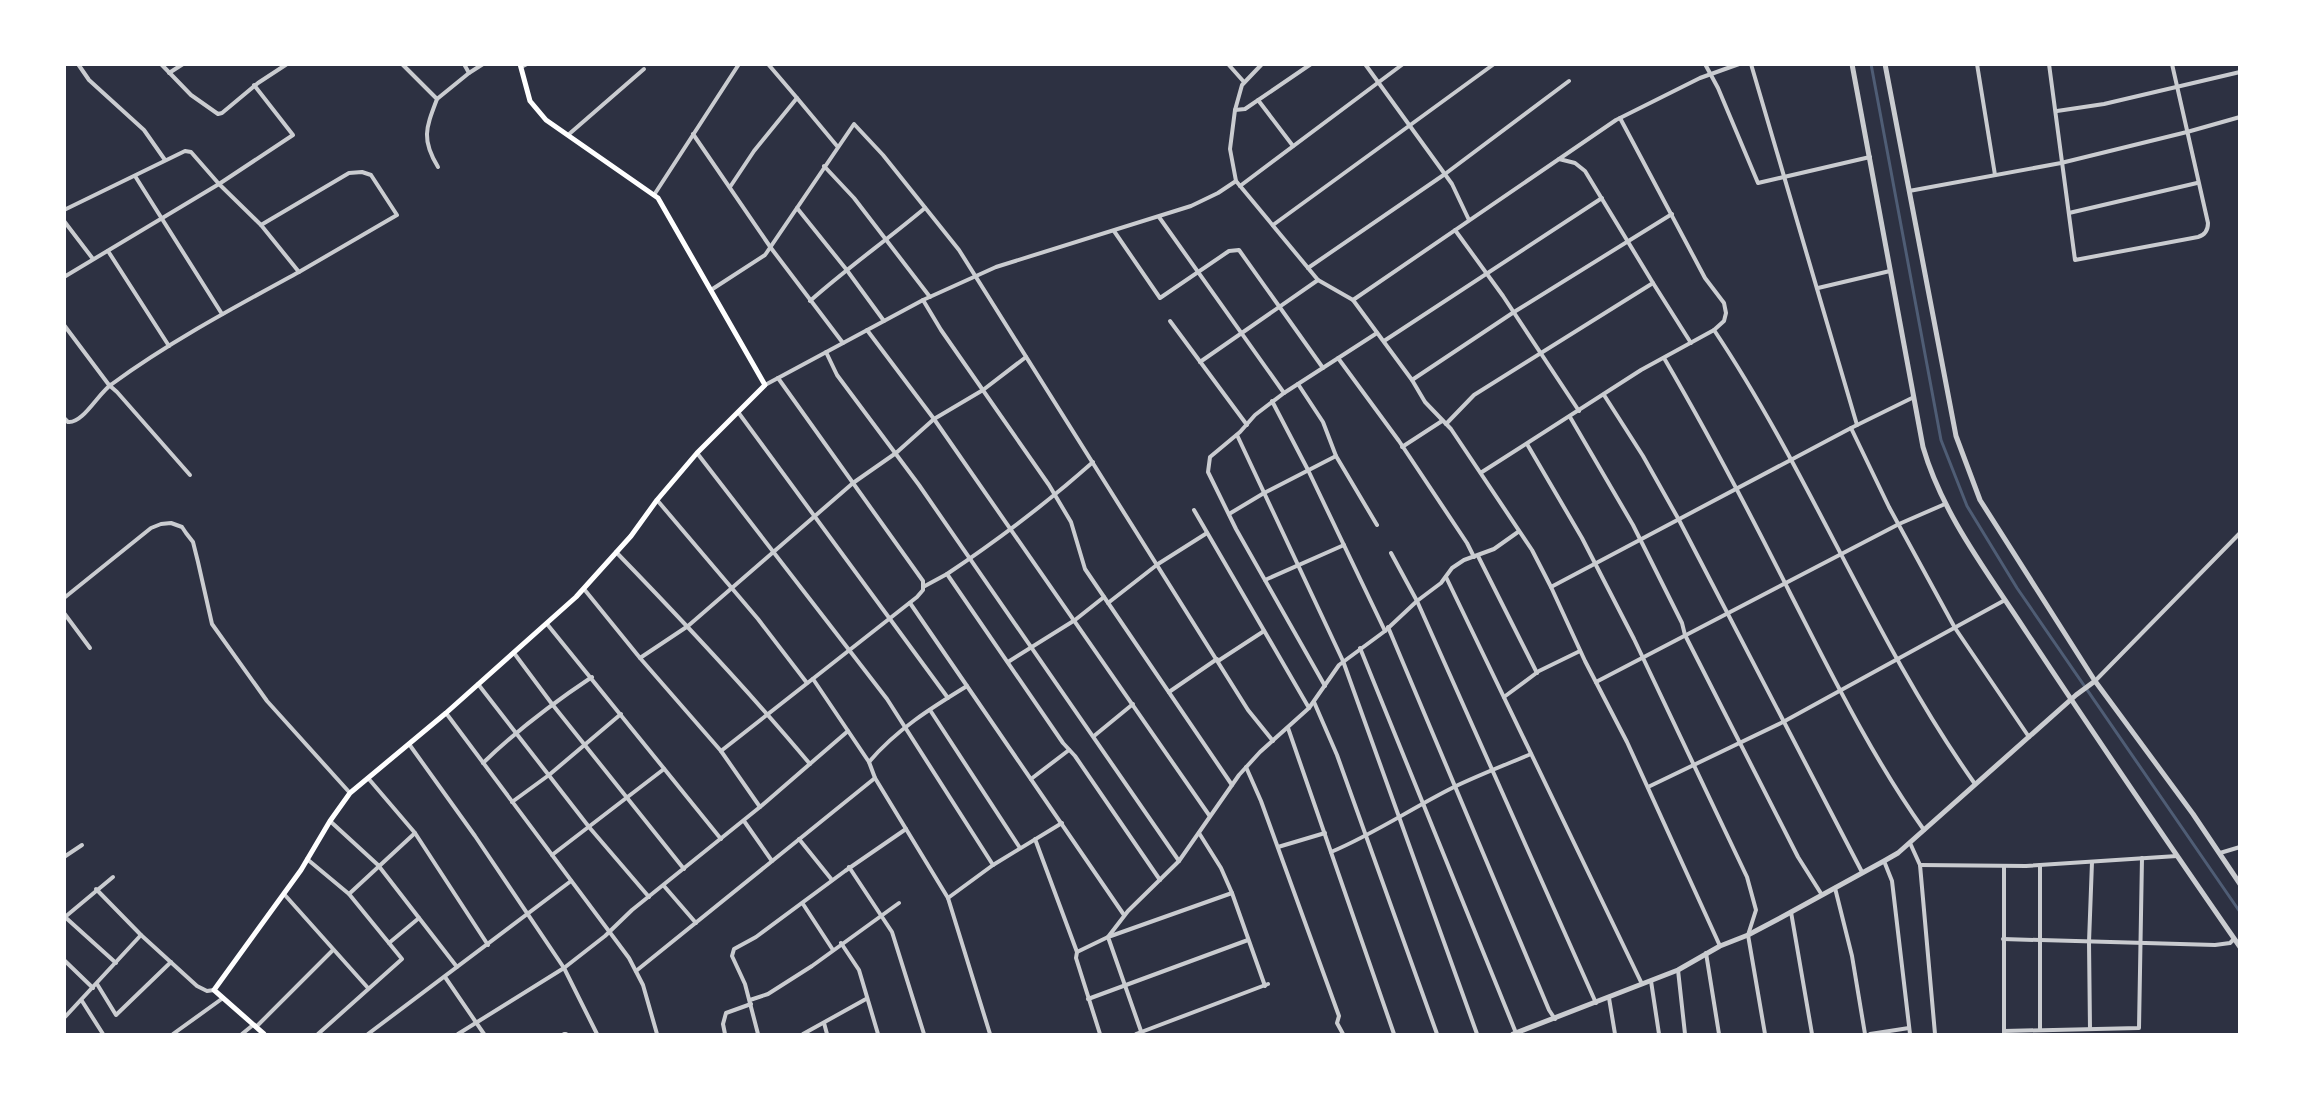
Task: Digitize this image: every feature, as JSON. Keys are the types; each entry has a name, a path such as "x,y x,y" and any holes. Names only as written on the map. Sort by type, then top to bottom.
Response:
{"main road":[{"path":"264,1035 214,990 284,894 330,821 350,794 548,624 584,589 615,551 631,536 657,500 697,453 765,385 658,198 546,120 530,101 520,66"}],"street":[{"path":"78,64 89,80 144,130 165,160"},
{"path":"161,64 191,95 218,114 254,85 287,64"},
{"path":"169,73 183,64"},
{"path":"402,64 437,99"},
{"path":"464,64 469,73"},
{"path":"438,167 426,144 428,128 437,99 483,64"},
{"path":"520,66 527,64"},
{"path":"654,195 739,64"},
{"path":"768,64 837,146"},
{"path":"1228,64 1244,82"},
{"path":"1262,64 1244,82 1235,110 1230,149 1236,181 1318,280 1353,300 1412,380 1425,402 1451,429 1482,472 1518,532 1532,550 1648,787 1720,946"},
{"path":"1235,110 1245,109 1311,64"},
{"path":"1365,64 1445,174 1469,220"},
{"path":"1240,186 1403,64"},
{"path":"1273,225 1494,64"},
{"path":"1705,64 1758,183 1870,158"},
{"path":"1751,64 1857,425"},
{"path":"1852,64 1923,447 1930,473 1945,504 2005,600 2240,947"},
{"path":"1885,64 1956,436 1980,500 2093,683 2193,814 2240,884"},
{"path":"1977,64 1995,175"},
{"path":"2049,64 2075,260 2198,237 2206,232 2208,223 2172,64"},
{"path":"1353,300 1620,118 1711,74 1735,65"},
{"path":"568,135 644,69"},
{"path":"2057,111 2104,104 2240,72"},
{"path":"1308,268 1445,174 1569,81"},
{"path":"64,277 219,184 293,135 254,85"},
{"path":"729,188 754,151 797,98"},
{"path":"1258,100 1293,146"},
{"path":"1909,191 2061,163 2240,117"},
{"path":"1482,472 1664,358 1714,330 1724,321 1726,313 1724,303 1705,278 1620,118"},
{"path":"711,290 765,255 854,124 883,155 959,250 1248,710 1273,741"},
{"path":"693,134 771,248 843,343"},
{"path":"64,210 165,160 185,151 191,152 219,184 261,225 299,272"},
{"path":"1558,159 1575,163 1585,171 1691,342"},
{"path":"824,166 854,198 930,297"},
{"path":"64,418 68,422 78,420 109,386 169,346 397,215 371,175 362,172 349,173 261,225"},
{"path":"135,176 222,314"},
{"path":"765,385 923,300 996,267 1191,206 1236,181"},
{"path":"2069,213 2198,183"},
{"path":"1384,341 1602,198"},
{"path":"797,208 884,321"},
{"path":"810,301 846,269 925,208"},
{"path":"1412,380 1514,312 1672,214"},
{"path":"1159,217 1284,393"},
{"path":"64,221 93,260"},
{"path":"1455,230 1514,312 1579,411"},
{"path":"1114,231 1160,297 1228,251 1239,250 1323,368"},
{"path":"108,251 169,346"},
{"path":"1818,288 1891,271"},
{"path":"1200,362 1281,308 1318,280"},
{"path":"1402,447 1444,422 1474,395 1653,283"},
{"path":"923,300 941,330 1056,496 1071,522 1085,569 1232,785"},
{"path":"1170,321 1247,425"},
{"path":"64,325 109,386 117,392 190,475"},
{"path":"867,330 934,419 1209,815"},
{"path":"1714,330 1742,371 1770,424 1793,459 1944,740 1976,784"},
{"path":"1325,686 1229,514 1208,472 1210,457 1272,401 1377,333"},
{"path":"826,352 837,375 896,453 1034,648 1179,861"},
{"path":"640,658 688,626 853,483 896,453 934,419 982,390 1026,357"},
{"path":"1338,358 1476,556 1537,673"},
{"path":"1664,358 1737,489 1841,691 1901,798 1924,830"},
{"path":"721,751 890,619 923,590 923,581 778,378"},
{"path":"1298,384 1323,422 1336,456 1377,525"},
{"path":"1604,395 1643,456 1679,520 1862,873"},
{"path":"1551,587 1914,397"},
{"path":"1272,401 1386,629 1549,1010 1556,1019"},
{"path":"738,412 816,515 948,698"},
{"path":"1570,417 1633,525 1682,623 1685,635 1742,743 1798,857 1822,895"},
{"path":"1851,428 1955,628 2029,737"},
{"path":"1237,435 1343,661 1477,1035"},
{"path":"1527,444 1582,538 1643,657 1747,877 1756,910 1748,935 1765,1035"},
{"path":"697,453 887,699 993,865"},
{"path":"1229,514 1336,456"},
{"path":"923,587 947,574 1012,530 1056,496 1093,462"},
{"path":"657,500 731,587 807,683"},
{"path":"1596,682 1842,553 1945,504"},
{"path":"1194,510 1309,708"},
{"path":"64,598 151,528 171,523 182,527 193,542 212,624 267,701 350,794"},
{"path":"1108,936 1179,861 1209,815 1246,767 1309,708 1343,661 1429,593 1452,568 1464,560 1494,549 1518,532"},
{"path":"1108,603 1158,564 1207,533"},
{"path":"1360,648 1515,1034 1678,970 1720,946 1748,935 1884,861 1910,842 2076,695 2093,683 2240,533"},
{"path":"1265,580 1344,544"},
{"path":"615,551 688,626 810,764"},
{"path":"1391,553 1417,601 1597,1003"},
{"path":"947,574 1160,880"},
{"path":"1446,577 1642,984"},
{"path":"584,589 721,751 760,807"},
{"path":"1008,662 1034,648 1104,597"},
{"path":"1648,787 1783,722 2005,600"},
{"path":"910,603 1125,916"},
{"path":"64,613 90,648"},
{"path":"548,624 721,839"},
{"path":"1169,693 1264,631"},
{"path":"1504,697 1537,673 1580,651"},
{"path":"514,652 552,704 684,869"},
{"path":"483,763 516,732 592,677"},
{"path":"813,679 869,762 875,778 948,898 990,1035"},
{"path":"478,684 589,827 649,897"},
{"path":"869,762 886,742 904,728 967,686"},
{"path":"1314,701 1336,755 1437,1035"},
{"path":"1094,736 1133,704"},
{"path":"930,710 1020,848"},
{"path":"446,713 610,931 643,985 657,1035"},
{"path":"512,802 549,775 621,714"},
{"path":"1288,728 1394,1035"},
{"path":"458,1035 564,968 632,910 744,821 848,731"},
{"path":"409,744 475,836 564,968 597,1035"},
{"path":"1031,779 1069,750"},
{"path":"1331,852 1366,837 1455,787 1531,754"},
{"path":"1246,767 1339,1016 1337,1023 1343,1035"},
{"path":"552,855 663,769"},
{"path":"368,778 415,833 488,945"},
{"path":"636,971 875,778"},
{"path":"330,821 378,865 457,967"},
{"path":"744,821 772,861"},
{"path":"948,898 993,865 1062,823"},
{"path":"758,1035 746,984 732,956 734,950 803,904 849,867 906,829"},
{"path":"1278,848 1324,832"},
{"path":"349,894 415,833"},
{"path":"1136,1035 1267,985 1221,868 1198,833"},
{"path":"799,839 832,880"},
{"path":"1035,839 1077,952 1076,958 1100,1035"},
{"path":"1910,842 1920,865 1935,1035"},
{"path":"64,856 82,845"},
{"path":"2219,853 2240,848"},
{"path":"1920,865 2040,865 2177,856"},
{"path":"2004,866 2004,1033 2139,1028 2142,858"},
{"path":"307,859 349,894 402,959 318,1035"},
{"path":"1884,861 1892,881 1910,1035"},
{"path":"2090,1029 2089,942 2092,861"},
{"path":"2040,865 2040,1030"},
{"path":"849,867 892,932 924,1035"},
{"path":"112,877 65,917 116,963"},
{"path":"368,1035 572,881"},
{"path":"664,886 696,923"},
{"path":"1835,888 1850,945 1867,1035 1909,1028"},
{"path":"96,889 141,935 197,986 207,991 214,990"},
{"path":"1077,952 1108,936 1232,893"},
{"path":"284,894 368,988"},
{"path":"725,1035 723,1024 726,1013 768,994 812,966 899,903"},
{"path":"803,904 833,950"},
{"path":"1791,912 1812,1035"},
{"path":"389,943 419,918"},
{"path":"65,1017 141,935"},
{"path":"1108,936 1142,1034"},
{"path":"2003,939 2215,945 2229,943 2234,939"},
{"path":"1088,999 1248,940"},
{"path":"842,943 860,970 866,999 878,1035"},
{"path":"242,1035 255,1026 333,950"},
{"path":"1706,954 1719,1035"},
{"path":"64,960 93,988"},
{"path":"97,984 116,1015 171,962"},
{"path":"1678,970 1685,1035"},
{"path":"445,977 484,1035"},
{"path":"1651,981 1659,1035"},
{"path":"173,1035 223,998"},
{"path":"1609,998 1615,1035"},
{"path":"803,1035 866,999"},
{"path":"82,1001 103,1035"},
{"path":"824,1023 826,1035"}],"waterway":[{"path":"1871,64 1941,440 1967,506 2017,588 2240,912"}]}
